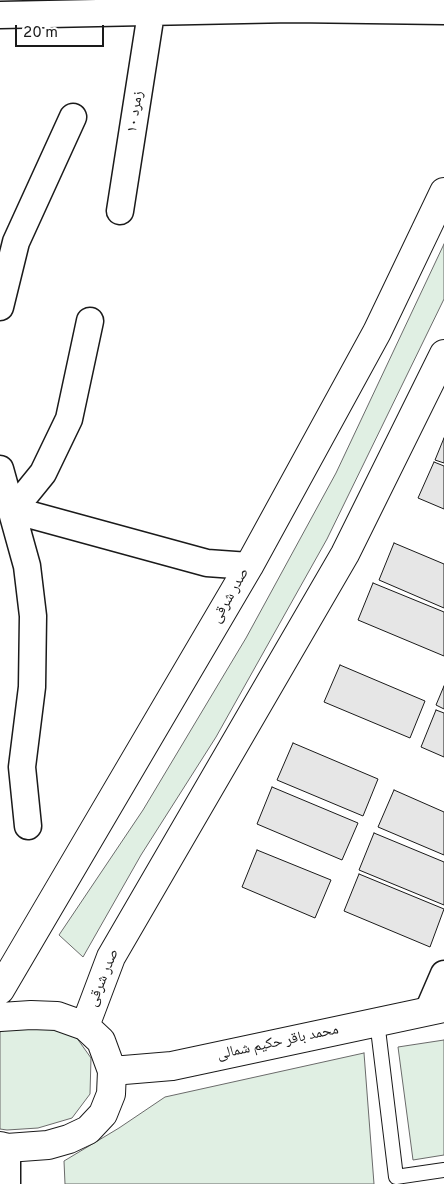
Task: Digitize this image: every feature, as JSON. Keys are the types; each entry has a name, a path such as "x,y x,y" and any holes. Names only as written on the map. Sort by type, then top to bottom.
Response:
{"street":[{"path":"0,15 151,13 292,5 444,11"},
{"name":"زمرد ۱۰","path":"120,211 151,13"},
{"path":"0,307 16,242 74,117"},
{"name":"صدر شرقی","path":"0,990 249,566 377,332 444,192"},
{"path":"13,510 43,473 69,419 90,321"},
{"name":"صدر شرقی","path":"85,1026 110,957 345,554 444,354"},
{"path":"0,469 13,510 27,566 33,616 32,687 22,767 28,826"},
{"path":"13,510 207,563 249,566"},
{"path":"436,1009 444,974"},
{"name":"محمد باقر حکیم شمالی","path":"112,1072 172,1066 436,1009"},
{"path":"0,1018 31,1015 58,1016 85,1026 101,1041 112,1072 111,1094 103,1114 88,1130 48,1145 3,1147 7,1184"}],"lane":[{"path":"377,1021 396,1177 444,1170"}],"green space":[{"path":"444,244 444,299 327,539 216,737 141,855 83,957 59,935 143,810 246,638 336,473"},
{"path":"14,1027 42,1028 74,1034 91,1058 90,1094 72,1118 38,1128 0,1129 0,1032"},
{"path":"444,1040 444,1155 413,1160 398,1047"},
{"path":"364,1053 374,1184 65,1184 64,1161 119,1128 165,1097"}],"building":[{"path":"444,438 444,463 435,460"},
{"path":"434,462 444,466 444,509 418,498"},
{"path":"394,543 444,564 444,608 379,580"},
{"path":"373,583 444,612 444,656 358,620"},
{"path":"340,665 425,701 410,738 324,702"},
{"path":"444,686 444,709 436,705"},
{"path":"436,710 444,713 444,757 421,747"},
{"path":"293,743 378,779 363,816 277,780"},
{"path":"272,787 358,823 342,860 257,824"},
{"path":"394,790 444,812 444,855 378,827"},
{"path":"374,833 444,862 444,905 359,870"},
{"path":"257,850 331,880 315,918 242,887"},
{"path":"359,874 444,909 430,947 344,911"}]}
